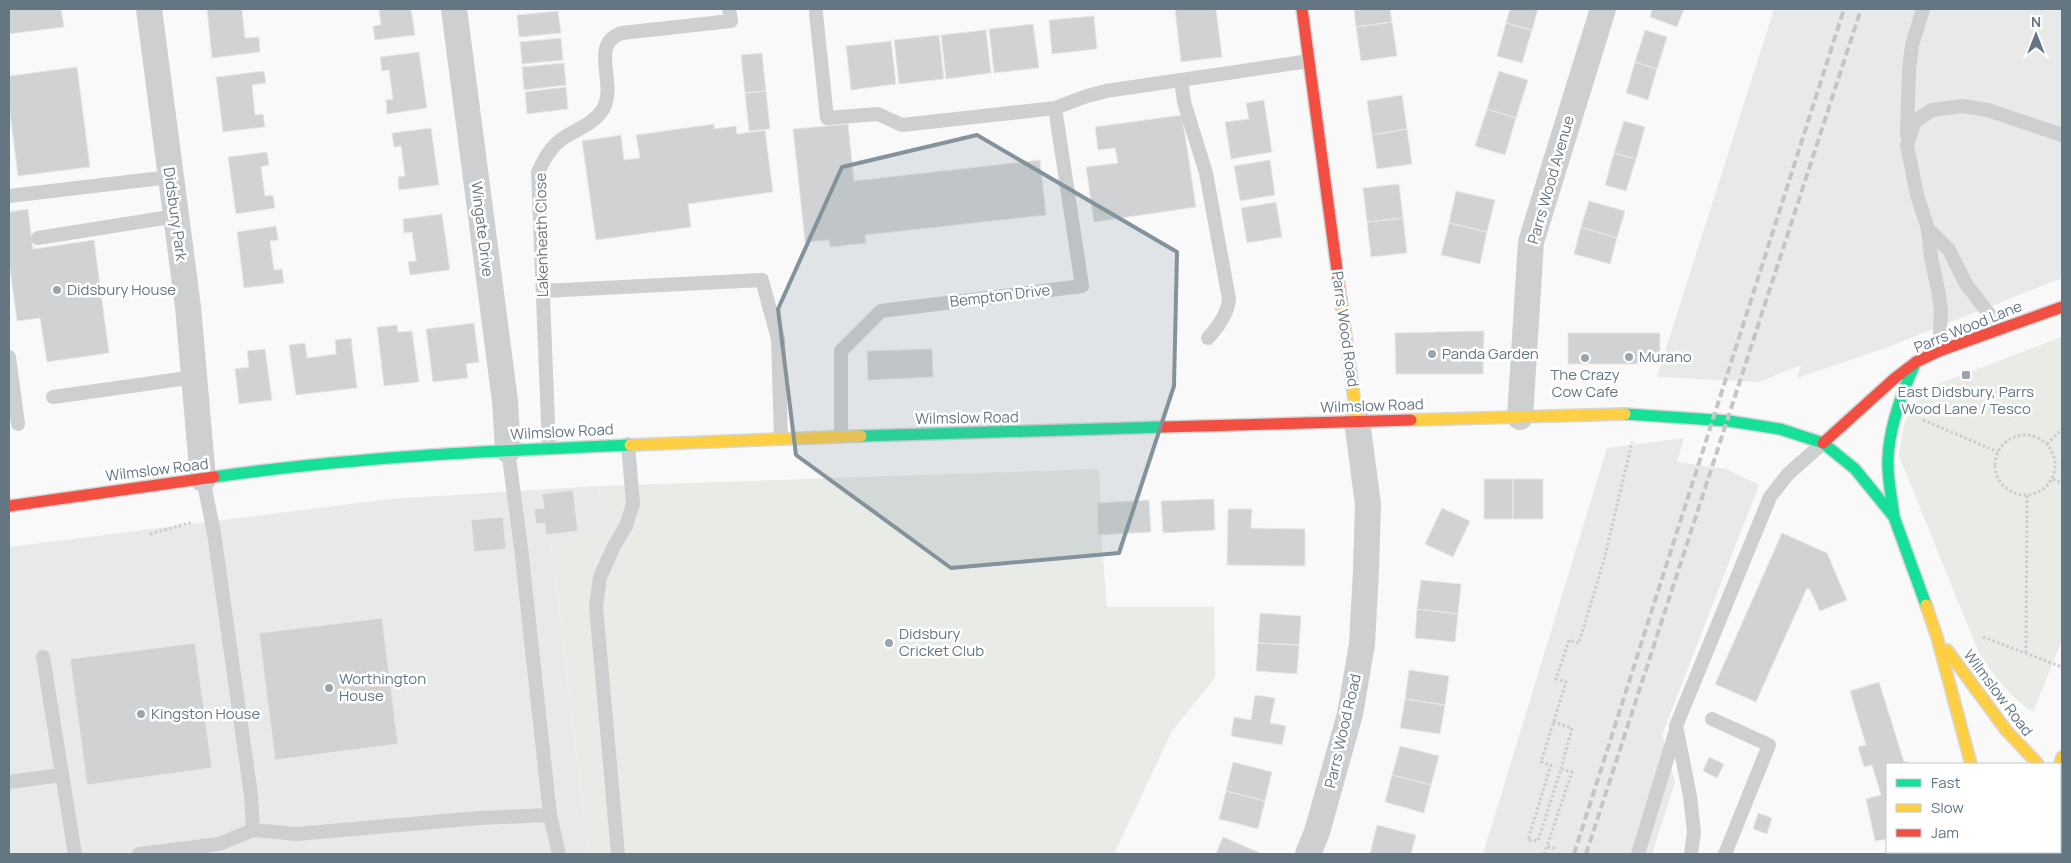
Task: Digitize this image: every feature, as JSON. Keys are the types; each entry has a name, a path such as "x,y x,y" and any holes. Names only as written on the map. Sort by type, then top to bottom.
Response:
{"main road":[{"name":"Parrs Wood Road","path":"1302,9 1357,421"},
{"name":"Parrs Wood Lane","path":"1823,443 1895,378 1916,362 1939,351 2000,328 2062,307"},
{"name":"Wilmslow Road","path":"1916,362 1902,392 1893,420 1888,460 1894,517 1937,637 1970,763"},
{"name":"Wilmslow Road","path":"9,506 204,480 263,470 356,460 508,450 841,436 1639,414 1729,421 1780,429 1823,443 1854,468 1894,517"},
{"name":"Wilmslow Road","path":"1937,637 2006,730 2037,763"}],"street":[{"name":"Didsbury Park","path":"149,9 188,307 204,480"},
{"name":"Wingate Drive","path":"454,9 505,401 508,450"},
{"name":"Parrs Wood Avenue","path":"1520,416 1531,242 1603,9"},
{"name":"Parrs Wood Road","path":"1308,854 1317,832 1350,714 1362,644 1368,504 1357,421"}],"lane":[{"name":"Lakenheath Close","path":"549,448 538,172 544,159 557,142 591,122 603,109 609,94 605,50 608,42 614,36 622,33 730,21 729,9"},
{"path":"1923,9 1912,46 1909,70 1907,145 1913,178 1928,229 1930,257 1941,310 1939,351"},
{"path":"816,13 827,118 878,114 902,125 1055,108 1106,91 1309,61"},
{"path":"1180,80 1184,102 1206,173 1228,298 1228,307 1224,316 1208,338"},
{"path":"1907,145 1915,121 1923,114 1943,107 1962,106 1988,110 2062,136"},
{"name":"Bempton Drive","path":"841,436 841,350 881,311 1082,286 1055,108"},
{"path":"9,196 170,178"},
{"path":"38,238 176,216"},
{"path":"1928,229 1949,250 1966,284 2000,328"},
{"path":"543,291 762,280 778,339 781,438"},
{"path":"9,357 18,424"},
{"path":"53,397 195,377"},
{"path":"1638,854 1676,726 1770,496 1788,474 1823,443"},
{"path":"618,854 596,607 600,577 614,546 626,526 633,504 628,444"},
{"path":"508,450 521,548 550,815 559,854"},
{"path":"204,480 251,796 253,830"},
{"path":"43,657 75,854"},
{"path":"1712,719 1769,745 1725,854"},
{"path":"1676,726 1690,796 1694,832 1691,854"},
{"path":"9,782 62,775"},
{"path":"139,854 219,844 253,830 296,834 479,818 550,815"}],"path":[{"path":"1553,722 1572,728 1538,841 1528,840 1551,765 1541,762 1553,722 1566,682 1556,679 1569,640 1579,642 1582,633 1604,560 1639,414"},
{"path":"1915,416 1998,452"},
{"path":"2047,444 2062,429"},
{"path":"2022,434 2040,438 2047,444 2055,460 2052,479 2047,486 2039,492 2020,495 2003,486 1995,468 1998,452 2004,442 2022,434"},
{"path":"2052,479 2062,483"},
{"path":"2026,653 2027,495"},
{"path":"150,534 211,518"},
{"path":"1983,637 2062,667"},
{"path":"1544,854 1572,772 1561,769"},
{"path":"1547,846 1555,848"}],"highlighted area":[{"path":"977,135 1177,252 1174,386 1119,553 951,568 796,455 778,309 842,167"}],"shaded area":[{"path":"1774,9 2062,9 2062,278 1883,349 1797,378 1801,365 1759,382 1657,377"},
{"path":"2062,337 2062,640 2033,712 2003,686 1979,653 1899,456 1908,414 1912,407 1927,392 1938,384"},
{"path":"1684,438 1677,462 1726,469 1759,485 1662,735 1675,782 1652,854 1483,854 1607,448"},
{"name":"Didsbury Cricket Club","path":"1099,469 1102,547 1107,607 1214,607 1215,678 1172,731 1114,854 588,854 551,543 603,536 599,486"},
{"path":"599,486 603,536 551,544 588,854 9,854 9,547 390,499"}],"building":[{"path":"9,9 61,9 64,27 9,34"},
{"path":"207,9 253,9 242,10 245,38 259,37 260,52 212,58"},
{"path":"379,9 411,9 415,35 375,40 373,26 381,25"},
{"path":"1175,9 1216,9 1222,57 1181,62"},
{"path":"1354,9 1390,9 1392,22 1356,27"},
{"path":"1510,9 1538,9 1532,30 1506,23"},
{"path":"1652,9 1684,9 1677,27 1650,17"},
{"path":"558,11 561,33 519,37 517,15"},
{"path":"1094,16 1097,49 1052,54 1049,20"},
{"path":"1392,22 1397,56 1361,61 1356,27"},
{"path":"1506,23 1532,30 1522,63 1497,56"},
{"path":"1033,24 1039,68 994,73 989,29"},
{"path":"986,30 991,73 946,79 941,35"},
{"path":"1645,30 1667,37 1657,69 1635,62"},
{"path":"939,35 944,79 899,84 894,40"},
{"path":"561,38 563,60 522,64 520,42"},
{"path":"891,41 896,84 851,90 846,46"},
{"path":"419,52 427,108 387,114 386,100 393,99 389,70 382,71 380,57"},
{"path":"762,53 766,91 745,93 741,55"},
{"path":"1635,62 1657,69 1648,100 1626,93"},
{"path":"564,63 566,85 524,90 522,67"},
{"path":"77,67 90,167 18,176 9,105 9,76"},
{"path":"264,71 266,83 252,85 255,115 263,114 265,127 223,132 216,77"},
{"path":"1499,71 1528,80 1516,118 1487,109"},
{"path":"566,87 568,109 527,114 525,92"},
{"path":"766,91 770,129 749,131 745,93"},
{"path":"1402,95 1407,129 1372,135 1367,101"},
{"path":"1264,100 1272,152 1231,159 1225,122 1249,119 1246,103"},
{"path":"1487,109 1516,118 1505,155 1475,146"},
{"path":"1182,115 1196,207 1094,222 1086,167 1118,163 1115,148 1098,150 1095,127"},
{"path":"1624,121 1645,127 1636,159 1614,153"},
{"path":"714,124 714,129 736,126 737,134 765,130 773,192 688,204 691,227 596,240 582,141 621,135 624,160 640,158 636,135"},
{"path":"848,124 854,181 1040,160 1046,215 865,235 866,243 830,247 829,240 805,242 793,129"},
{"path":"431,128 439,185 399,190 398,177 405,176 401,146 394,147 392,133"},
{"path":"1407,129 1412,164 1377,169 1372,135"},
{"path":"267,152 269,165 261,167 265,196 273,195 275,208 236,214 228,157"},
{"path":"1614,153 1636,159 1626,191 1605,185"},
{"path":"1270,160 1275,195 1240,201 1234,166"},
{"path":"1399,184 1403,218 1367,222 1363,188"},
{"path":"1456,191 1495,200 1487,232 1449,223"},
{"path":"1589,201 1625,211 1617,238 1581,227"},
{"path":"1276,202 1282,237 1247,243 1241,208"},
{"name":"Didsbury House","path":"28,209 33,249 94,240 109,353 47,362 40,318 17,321 9,261 9,212"},
{"path":"442,214 450,270 410,275 408,262 416,261 412,232 404,233 403,219"},
{"path":"1403,218 1407,253 1371,257 1367,222"},
{"path":"1449,223 1487,232 1480,264 1441,255"},
{"path":"276,226 278,240 270,241 274,270 282,269 284,283 244,288 237,232"},
{"path":"1581,227 1617,238 1610,264 1574,254"},
{"path":"474,323 479,362 466,364 468,378 433,382 426,329"},
{"path":"397,325 398,332 412,331 419,382 384,386 377,327"},
{"path":"1484,331 1483,374 1396,374 1395,333"},
{"path":"1568,333 1660,333 1660,364 1568,364"},
{"path":"351,338 357,388 296,395 289,345 305,343 307,358 336,354 335,340"},
{"path":"265,349 272,400 239,404 235,369 249,367 247,351"},
{"path":"932,349 933,377 868,380 867,351"},
{"path":"1484,479 1513,479 1513,519 1484,519"},
{"path":"1513,479 1543,479 1543,519 1513,519"},
{"path":"573,490 578,531 546,535 545,523 536,524 534,509 544,508 542,494"},
{"path":"1214,499 1215,530 1163,533 1161,501"},
{"path":"1149,500 1151,532 1098,535 1097,503"},
{"path":"1442,508 1470,521 1453,557 1425,544"},
{"path":"1228,509 1252,509 1251,528 1305,529 1305,566 1227,565"},
{"path":"503,517 506,549 474,552 471,520"},
{"path":"1782,533 1827,553 1847,600 1820,611 1810,590 1807,588 1756,702 1715,684"},
{"path":"1421,580 1461,584 1458,614 1417,609"},
{"path":"1417,609 1458,614 1455,642 1415,638"},
{"path":"1260,613 1301,616 1299,645 1258,643"},
{"name":"Worthington House","path":"382,618 398,744 275,760 259,633"},
{"name":"Kingston House","path":"195,643 212,768 87,785 70,659"},
{"path":"1258,643 1299,645 1297,674 1256,671"},
{"path":"1409,670 1449,676 1445,705 1405,699"},
{"path":"1879,682 1904,762 1907,761 1908,763 1886,763 1886,839 1875,841 1866,799 1881,795 1872,765 1864,767 1858,747 1866,745 1850,691"},
{"path":"1255,695 1275,698 1270,723 1286,726 1282,745 1231,736 1234,717 1251,720"},
{"path":"1405,699 1445,705 1440,734 1400,728"},
{"path":"1400,746 1439,756 1431,785 1392,775"},
{"path":"1709,757 1724,764 1717,778 1703,771"},
{"path":"1233,762 1272,772 1265,801 1226,791"},
{"path":"1392,775 1431,785 1424,813 1385,802"},
{"path":"1226,791 1265,801 1258,829 1219,819"},
{"path":"1758,813 1772,818 1767,834 1753,829"},
{"path":"1377,825 1416,835 1411,854 1370,854"},
{"path":"1223,837 1260,853 1216,854"},
{"path":"1890,853 1927,853 1927,854"}],"railway":[{"path":"1574,854 1844,9"},
{"path":"1586,854 1861,9"}],"traffic: fast":[{"path":"1894,517 1888,473 1889,447 1896,411 1914,366"},
{"path":"1625,414 1729,421 1780,429 1823,443 1855,469 1894,517 1926,605"},
{"path":"861,436 1164,427"},
{"path":"214,477 318,464 474,452 630,445"}],"traffic: slow":[{"path":"1341,300 1357,421"},
{"path":"1411,420 1625,414"},
{"path":"630,445 861,436"},
{"path":"1926,605 1937,637 1971,763"},
{"path":"1947,650 2006,730 2037,763"},
{"path":"2060,763 2062,757"}],"traffic: jam":[{"path":"1302,9 1341,300"},
{"path":"1823,443 1895,378 1916,362 1939,351 2062,307"},
{"path":"1164,427 1411,420"},
{"path":"9,506 214,477"}],"place":[{"name":"Didsbury House","path":"57,290"},
{"name":"Panda Garden","path":"1432,354"},
{"name":"Murano","path":"1629,357"},
{"name":"The Crazy Cow Cafe","path":"1585,358"},
{"name":"East Didsbury, Parrs Wood Lane / Tesco","path":"1966,375"},
{"name":"Didsbury Cricket Club","path":"889,643"},
{"name":"Worthington House","path":"329,688"},
{"name":"Kingston House","path":"141,714"}]}
